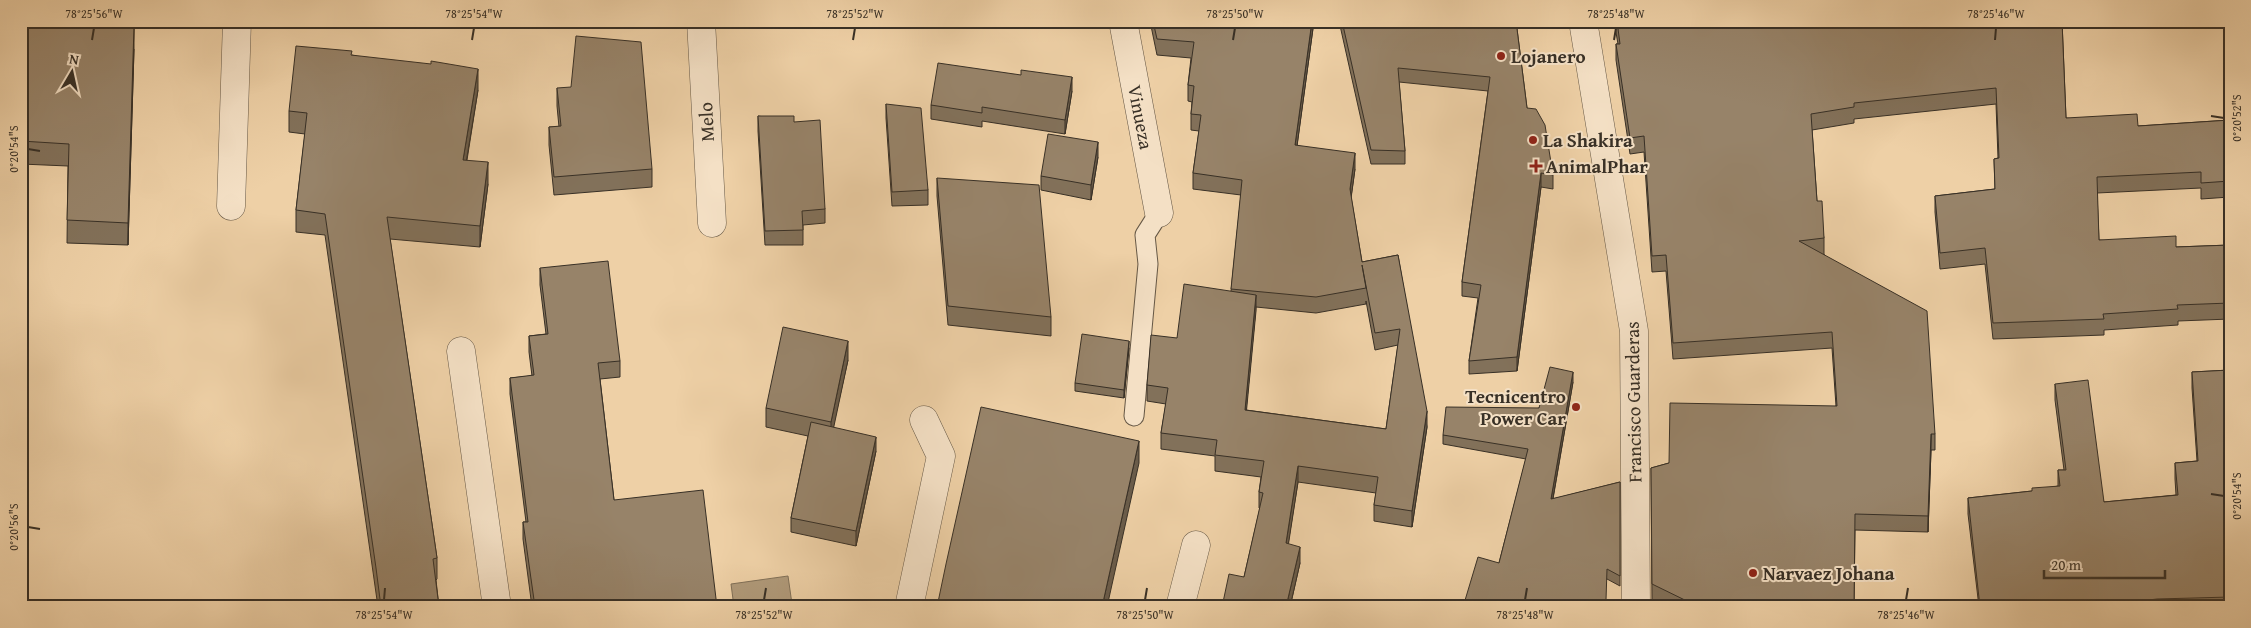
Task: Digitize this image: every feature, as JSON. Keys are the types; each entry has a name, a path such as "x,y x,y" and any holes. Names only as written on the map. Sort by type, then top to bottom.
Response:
{"street":[{"path":"231,206 237,21"},
{"name":"Melo","path":"701,21 712,223"},
{"name":"Vinueza","path":"1123,21 1159,213"},
{"name":"Francisco Guarderas","path":"1582,21 1634,331 1636,607"},
{"path":"461,351 496,607"},
{"path":"909,607 940,456 924,420"},
{"path":"1180,607 1196,545"}],"lane":[{"path":"1134,416 1148,264 1145,235 1159,213"}],"shaded area":[{"path":"788,576 792,604 770,607 734,607 731,584"}],"building":[{"path":"23,21 62,21 62,24 134,26 128,223 67,220 69,144 21,141 21,30"},
{"path":"1153,21 1312,21 1295,145 1355,153 1350,189 1362,262 1398,255 1427,411 1412,511 1374,505 1378,477 1298,466 1286,543 1300,547 1286,607 1222,607 1229,574 1244,577 1263,493 1259,492 1264,461 1215,455 1217,440 1161,433 1168,388 1147,385 1151,335 1177,338 1184,284 1256,295 1245,410 1386,429 1400,329 1375,333 1362,265 1366,288 1316,297 1231,289 1242,180 1193,173 1201,115 1191,114 1194,86 1188,85 1194,42 1157,39"},
{"path":"1342,21 1516,21 1527,108 1536,109 1545,125 1553,175 1541,173 1517,357 1469,361 1481,285 1462,282 1490,77 1398,68 1405,151 1371,150"},
{"path":"1617,21 2062,21 2066,118 2137,114 2138,126 2230,120 2230,181 2201,183 2201,172 2097,177 2099,240 2176,236 2176,247 2230,245 2230,303 2177,305 2178,309 2103,314 2104,319 1993,323 1985,248 1940,253 1935,196 1995,189 1994,159 1999,158 1996,88 1854,103 1854,107 1811,114 1817,201 1822,201 1824,238 1799,241 1927,311 1935,434 1931,434 1928,516 1855,514 1854,607 1693,604 1652,584 1651,468 1669,463 1670,403 1837,406 1832,332 1673,343 1666,255 1652,256 1644,136 1630,138 1616,44 1620,44"},
{"path":"576,36 641,42 652,169 554,177 549,127 561,126 557,88 571,87"},
{"path":"296,46 352,51 351,55 431,64 431,61 478,69 463,160 488,162 480,226 387,217 437,558 433,559 439,607 381,607 325,214 296,210 307,113 289,111"},
{"path":"938,63 1021,75 1021,70 1072,77 1065,120 982,107 982,113 931,105"},
{"path":"886,104 921,108 928,190 892,192"},
{"path":"758,116 794,116 794,122 820,120 825,209 802,211 803,230 765,231"},
{"path":"1048,134 1098,142 1091,185 1041,176"},
{"path":"937,178 1039,185 1051,317 948,306"},
{"path":"608,261 620,361 598,363 614,500 703,490 717,607 535,607 523,522 528,522 510,378 534,375 529,336 548,334 540,268"},
{"path":"783,327 848,341 831,422 766,408"},
{"path":"1082,334 1129,341 1124,390 1075,383"},
{"path":"1550,367 1573,372 1551,499 1620,482 1620,576 1607,569 1604,607 1463,607 1478,557 1499,563 1528,449 1443,435 1446,407 1539,408"},
{"path":"2230,370 2230,597 2157,599 2105,605 2105,607 1980,607 1968,498 2032,491 2032,488 2060,486 2058,470 2066,470 2055,384 2088,380 2104,502 2178,495 2175,463 2198,461 2192,372"},
{"path":"981,407 1139,441 1102,607 937,607"},
{"path":"811,422 876,437 856,531 791,518"},
{"path":"1204,603 1220,607 1203,607"}],"place":[{"name":"Lojanero","path":"1501,56"},
{"name":"La Shakira","path":"1533,140"},
{"name":"AnimalPhar","path":"1536,166"},
{"name":"Tecnicentro Power Car","path":"1576,407"},
{"name":"Narvaez Johana","path":"1753,573"}]}
